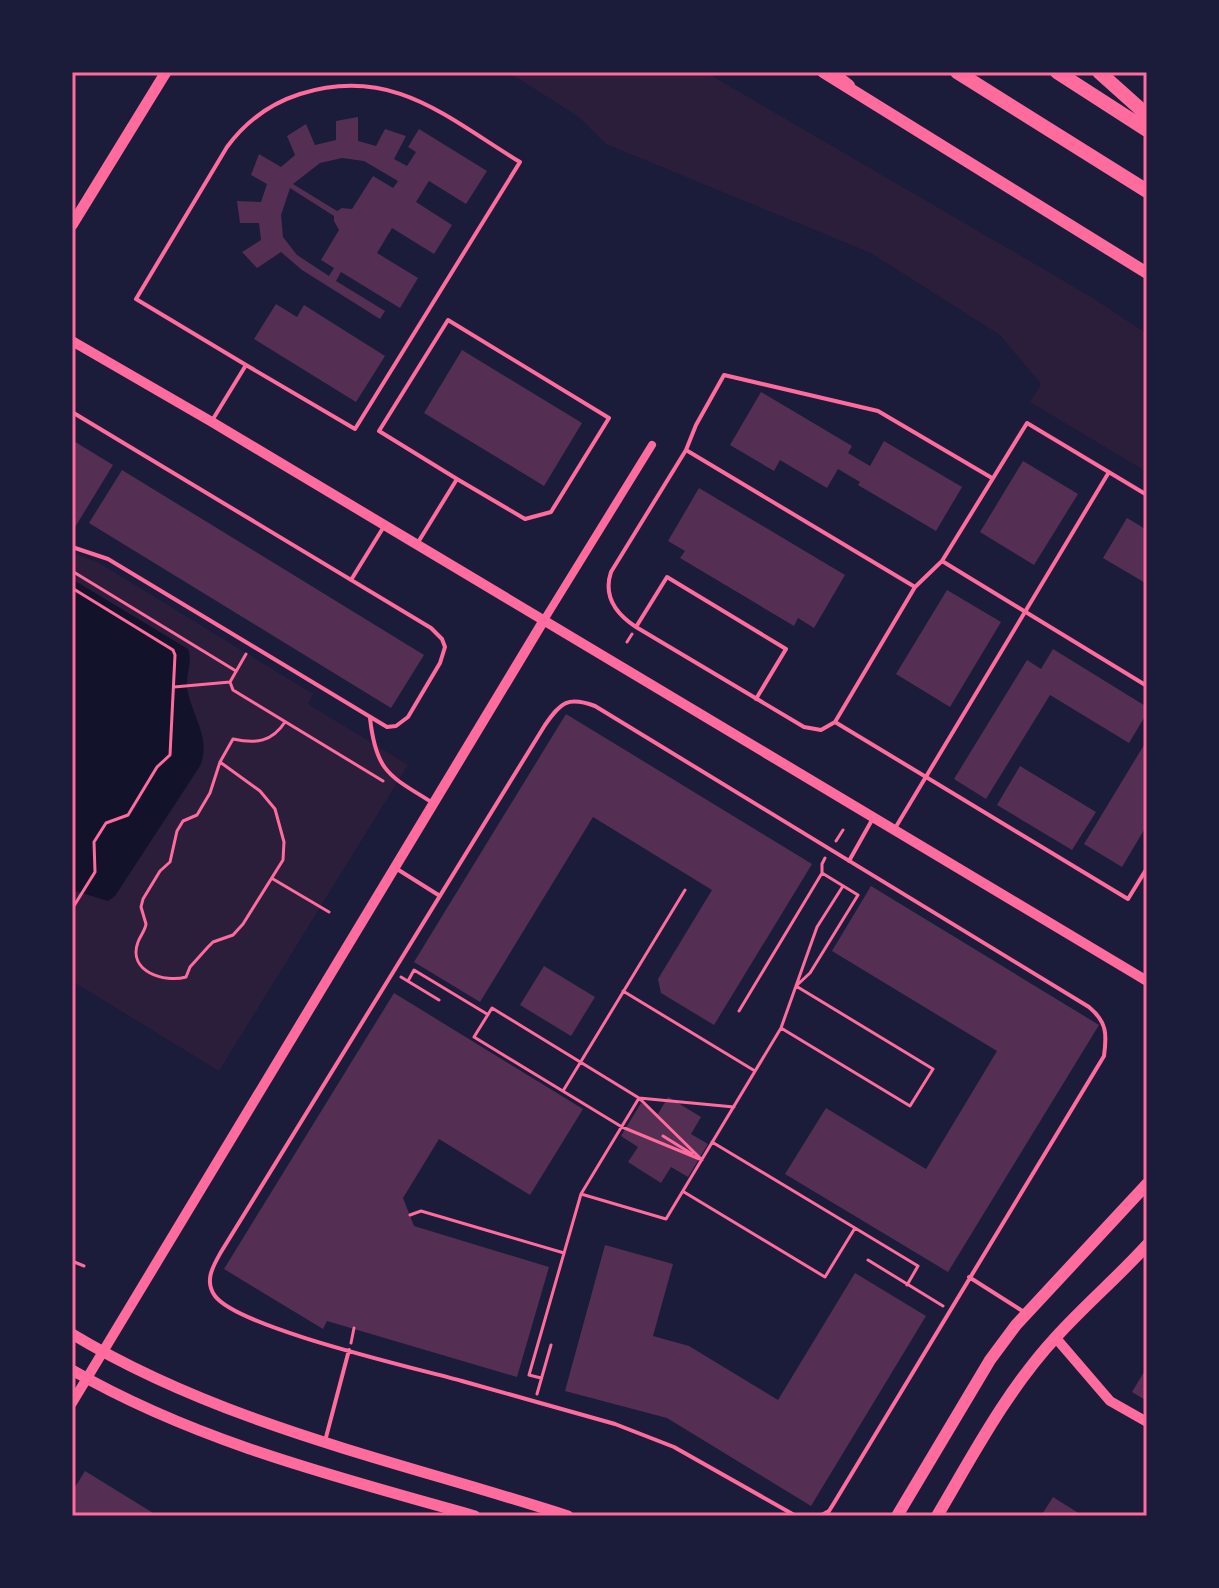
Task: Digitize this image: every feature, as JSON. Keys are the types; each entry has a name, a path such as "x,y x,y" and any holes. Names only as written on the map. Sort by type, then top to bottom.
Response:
{"highway":[{"path":"830,72 848,86"},
{"path":"957,72 1147,191"},
{"path":"1057,72 1147,130"},
{"path":"1099,72 1147,115"}],"main road":[{"path":"72,225 166,72"},
{"path":"823,72 1147,273"},
{"path":"897,1516 990,1360 1027,1314 1147,1184"},
{"path":"937,1516 1027,1372 1055,1337 1147,1245"},
{"path":"72,1334 198,1399 324,1444 568,1516"},
{"path":"72,1370 154,1413 231,1443 329,1475 475,1516"}],"street":[{"path":"72,341 1147,981"},
{"path":"72,1403 652,445"},
{"path":"1055,1337 1110,1401 1147,1422"}],"lane":[{"path":"364,85 391,89 413,96 520,162 355,429 246,365 136,299 227,147 254,116 291,97 327,87 364,85"},
{"path":"448,320 609,418 551,512 525,519 457,479 379,431 448,320"},
{"path":"212,422 246,365"},
{"path":"992,478 878,411 724,375 686,450 611,572 608,590 614,607 636,627 811,730 821,730 835,722 915,587 942,561 1027,423 1147,495"},
{"path":"72,412 431,628 438,633 445,647 440,663 403,722 387,727 108,559 72,547"},
{"path":"686,450 915,587"},
{"path":"894,830 1109,472"},
{"path":"417,544 457,479"},
{"path":"351,580 384,525"},
{"path":"942,561 1147,686"},
{"path":"636,627 667,577 786,649 756,699"},
{"path":"796,1516 655,1438 535,1401 313,1341 232,1310 213,1294 210,1275 221,1252 554,712 572,700 595,706 1089,1007 1105,1024 1107,1038 1104,1056 834,1503 829,1511 820,1516"},
{"path":"370,718 375,750 385,771 433,803"},
{"path":"835,722 1128,899 1147,868"},
{"path":"849,861 873,818"},
{"path":"395,868 441,896"},
{"path":"969,1277 1027,1314"},
{"path":"324,1444 349,1350"}],"path":[{"path":"72,571 236,671"},
{"path":"72,588 173,650 174,687 170,755 157,767 128,815 106,823 94,842 95,872 72,909"},
{"path":"251,646 230,682 233,690 389,785"},
{"path":"174,687 230,682"},
{"path":"220,762 260,791 275,809 285,852 282,865 240,928 208,947 190,967 186,977 163,980 140,964 136,944 146,924 141,907 143,899 160,871 170,862 177,831 183,821 197,815 212,790 220,762 233,739 263,741 279,731 285,722"},
{"path":"739,1011 822,873 822,864 843,830"},
{"path":"796,986 810,973 858,895 822,873"},
{"path":"273,879 329,912"},
{"path":"581,1194 666,1219 781,1028 817,927 843,886"},
{"path":"563,1091 685,890"},
{"path":"408,981 414,970 487,1014"},
{"path":"394,973 439,1000"},
{"path":"781,1028 910,1106 933,1069 796,986"},
{"path":"623,991 755,1071"},
{"path":"492,1008 639,1098 702,1160 622,1127 474,1037 487,1014 492,1008"},
{"path":"639,1098 734,1107"},
{"path":"541,1378 529,1375 581,1194 639,1098"},
{"path":"663,1136 702,1160"},
{"path":"712,1142 918,1266 907,1285"},
{"path":"683,1191 825,1277 855,1228"},
{"path":"410,1215 421,1211 564,1253"},
{"path":"868,1260 949,1310"},
{"path":"72,1261 84,1266"},
{"path":"535,1401 551,1345"}],"shaded area":[{"path":"508,72 705,72 1093,298 1147,334 1147,472 1030,402 1041,384 1000,335 871,253 606,144 579,117"},
{"path":"72,552 99,563 313,694 308,704 408,765 219,1071 72,981"},
{"path":"72,579 188,649 187,687 204,746 200,766 115,896 108,901 72,890"}],"building":[{"path":"358,117 358,141 376,146 385,129 406,136 394,159 407,166 416,152 408,147 419,129 487,171 466,204 429,181 416,202 452,225 434,254 392,228 377,253 418,278 400,308 341,272 336,281 385,311 380,319 302,270 281,252 257,268 242,252 261,240 259,223 240,223 237,201 261,202 267,184 251,175 259,154 281,167 295,155 287,136 306,124 315,145 336,140 336,121","holes":["342,158 364,161 398,181 393,188 373,176 352,209 337,211 293,184 320,163","290,188 334,216 339,230 321,260 334,268 329,276 297,255 283,237 281,215"]},
{"path":"276,304 297,317 304,305 385,356 356,402 254,339"},
{"path":"462,350 582,423 544,486 424,413"},
{"path":"761,392 852,446 848,453 870,466 884,441 962,487 936,531 858,485 860,482 838,469 827,488 780,460 774,471 730,445"},
{"path":"72,440 113,465 72,532"},
{"path":"1023,461 1078,494 1034,565 980,532"},
{"path":"122,470 424,655 391,708 89,523"},
{"path":"699,488 845,575 814,628 798,618 794,626 680,558 685,551 668,541"},
{"path":"1127,518 1147,530 1147,584 1103,558"},
{"path":"947,590 1001,622 950,707 896,674"},
{"path":"1053,649 1147,707 1147,713 1129,743 1050,695 986,799 954,779 1027,660 1041,669"},
{"path":"566,714 812,864 714,1025 661,993 658,979 712,890 593,817 480,1002 414,962"},
{"path":"1147,740 1147,825 1122,867 1084,844"},
{"path":"1020,766 1096,812 1072,850 997,805"},
{"path":"871,886 1099,1025 948,1272 785,1174 826,1108 926,1169 997,1051 832,951"},
{"path":"544,966 595,997 571,1036 520,1005"},
{"path":"394,993 583,1109 530,1195 439,1139 403,1198 414,1226 549,1267 517,1377 327,1321 323,1329 224,1269"},
{"path":"668,1097 701,1117 691,1134 708,1144 688,1177 671,1167 661,1183 628,1162 638,1147 621,1136 641,1103 658,1114"},
{"path":"605,1245 673,1264 653,1336 689,1346 778,1400 855,1273 926,1316 811,1506 667,1418 565,1391"},
{"path":"1147,1367 1147,1401 1132,1392"},
{"path":"85,1471 158,1516 72,1516 72,1492"},
{"path":"1053,1497 1083,1516 1041,1516"}]}
